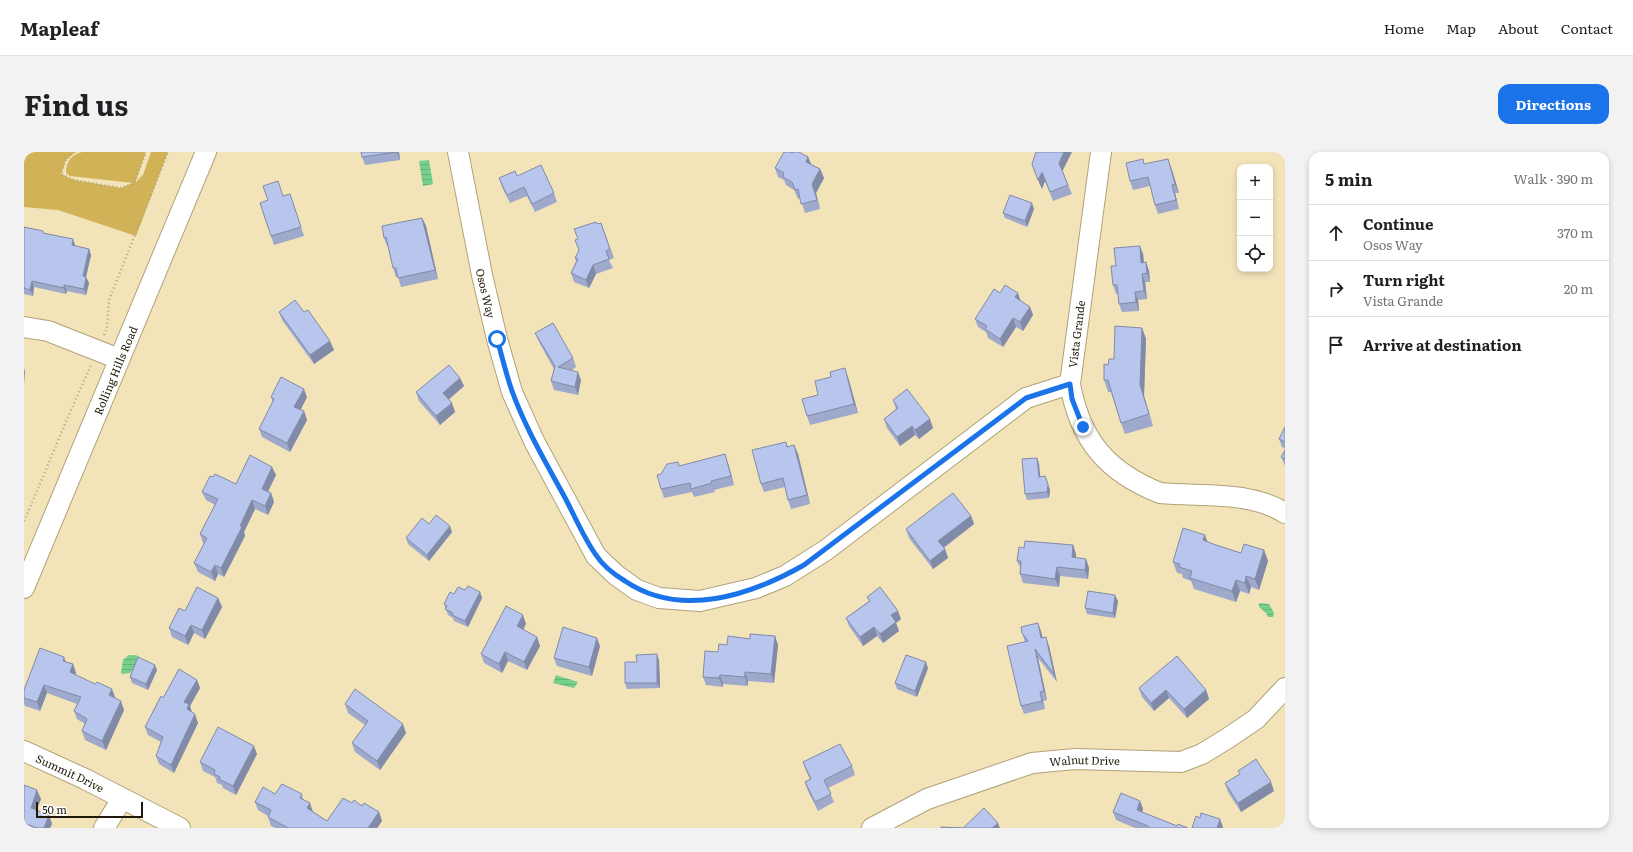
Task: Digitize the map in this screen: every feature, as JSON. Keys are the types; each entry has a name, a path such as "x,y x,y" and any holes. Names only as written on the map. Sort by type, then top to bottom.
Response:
{"street":[{"name":"Rolling Hills Road","path":"24,588 206,152"},
{"name":"Osos Way","path":"458,152 485,290 512,392 534,441 596,556 616,575 637,590 659,598 700,601 756,588 785,576 826,550 1026,398 1070,384"},
{"name":"Vista Grande","path":"1101,152 1070,384 1077,415 1095,448 1128,478 1160,493 1255,499 1274,506 1285,513"},
{"path":"24,327 48,331 119,359"},
{"name":"Walnut Drive","path":"872,828 927,799 1032,763 1075,759 1182,762 1202,754 1256,718 1285,688"},
{"name":"Summit Drive","path":"24,751 85,779 180,828"},
{"path":"104,828 122,799"}],"path":[{"path":"75,152 66,160 61,174 74,180 121,188 134,183 146,152"}],"shaded area":[{"path":"24,152 75,152 66,160 61,174 74,180 121,188 133,183 70,176 66,173 68,162 72,157 82,152 146,152 135,183 143,175 151,152 168,152 136,236 58,210 24,207"},
{"path":"429,160 433,184 423,186 419,161"},
{"path":"1259,603 1269,604 1274,613 1273,617 1268,617 1259,607"},
{"path":"129,655 136,655 139,657 139,662 130,673 123,674 121,673 123,660"},
{"path":"556,675 578,682 574,688 553,683"}],"building":[{"path":"361,152 397,152 362,157"},
{"path":"784,152 799,152 808,157 806,162 820,169 812,184 817,200 801,204 798,189 795,190 792,182 783,177 784,173 775,168"},
{"path":"1036,152 1064,152 1059,163 1068,185 1050,192 1042,172 1038,180 1032,164"},
{"path":"1143,159 1144,164 1168,159 1175,184 1172,185 1176,200 1155,205 1148,177 1130,181 1126,163"},
{"path":"541,165 554,193 532,204 524,187 507,195 499,178 515,171 517,176"},
{"path":"278,181 283,196 290,194 301,227 271,236 260,203 268,200 263,186"},
{"path":"1010,195 1032,203 1025,221 1003,213"},
{"path":"422,218 435,270 398,278 396,268 393,268 382,226"},
{"path":"596,222 597,224 601,223 610,249 606,251 609,259 593,265 586,280 571,273 578,259 575,258 579,250 575,240 578,239 574,229"},
{"path":"24,227 43,231 43,233 73,239 72,245 89,249 83,276 86,277 84,289 64,285 64,288 32,281 30,290 24,288"},
{"path":"1140,246 1141,263 1146,262 1147,273 1142,274 1144,291 1135,292 1136,302 1119,304 1117,285 1113,285 1111,266 1116,266 1114,248"},
{"path":"1005,285 1018,293 1015,297 1030,307 1020,322 1013,318 1000,339 985,329 987,326 975,319 994,289 1000,293"},
{"path":"295,300 304,312 308,310 330,341 310,355 279,312"},
{"path":"553,323 573,358 558,367 578,372 575,387 551,381 555,366 535,333"},
{"path":"1115,326 1142,328 1140,385 1149,414 1121,423 1108,380 1104,380 1104,364 1108,365 1109,359 1114,359"},
{"path":"449,365 460,378 443,393 452,403 436,416 416,392"},
{"path":"845,368 854,404 807,416 802,399 818,395 815,381 831,377 830,372"},
{"path":"281,377 304,389 294,407 304,411 287,443 259,429 274,399 271,397"},
{"path":"907,389 930,419 915,430 912,426 897,437 884,419 898,408 893,400"},
{"path":"1285,427 1285,442 1279,439"},
{"path":"786,442 787,447 794,445 807,495 788,500 783,478 761,484 752,450"},
{"path":"1285,450 1285,459 1281,457"},
{"path":"725,454 731,476 711,481 712,483 691,489 690,483 661,489 657,475 661,474 667,464 678,462 679,466"},
{"path":"250,455 272,467 262,489 271,493 265,506 252,500 240,526 242,527 221,568 215,565 211,572 194,563 207,538 200,534 218,499 202,492 210,476 213,477 215,474 236,484"},
{"path":"1037,458 1039,477 1045,476 1048,484 1047,492 1025,494 1022,459"},
{"path":"953,493 971,516 938,541 945,549 930,561 906,529"},
{"path":"436,515 450,526 427,555 406,538 422,518 429,524"},
{"path":"1183,528 1205,535 1203,540 1241,553 1244,544 1264,550 1255,579 1246,576 1245,583 1236,580 1232,591 1190,578 1192,571 1179,567 1180,564 1173,562"},
{"path":"1025,541 1073,545 1072,557 1086,559 1085,570 1057,567 1055,579 1020,574 1021,561 1017,561 1019,547 1024,548"},
{"path":"468,586 480,592 465,621 452,615 453,613 445,609 447,606 444,604 450,592 454,594 458,587 465,590"},
{"path":"197,587 218,598 202,630 191,625 185,636 169,628 179,608 185,611"},
{"path":"880,587 898,611 891,615 896,622 880,634 874,627 860,637 846,618 870,601 867,597"},
{"path":"1088,591 1115,595 1113,613 1085,608"},
{"path":"506,606 523,615 517,626 537,637 524,662 505,652 499,664 481,654"},
{"path":"1038,623 1041,638 1046,637 1054,674 1035,649 1044,691 1040,692 1042,701 1021,706 1007,646 1028,641 1022,633 1021,627"},
{"path":"563,627 597,638 589,667 554,658"},
{"path":"750,634 775,636 771,674 745,672 745,677 720,675 719,678 703,677 705,651 718,652 719,644 727,645 728,636 750,639"},
{"path":"40,648 64,657 63,661 73,664 70,672 95,684 97,682 112,689 109,695 121,701 102,741 82,731 87,719 74,711 81,697 44,685 37,702 24,698 24,690"},
{"path":"657,654 657,683 625,683 625,662 637,662 636,655"},
{"path":"906,655 926,662 915,691 895,683"},
{"path":"1177,656 1206,690 1184,709 1166,690 1151,703 1139,688"},
{"path":"138,657 155,665 146,684 130,677"},
{"path":"179,669 197,680 184,702 189,704 187,709 195,714 171,765 156,756 163,737 145,727 161,696 163,698"},
{"path":"355,689 403,724 377,761 352,743 368,721 345,704"},
{"path":"218,727 254,746 233,786 219,779 220,777 214,774 215,770 200,762"},
{"path":"840,744 852,766 824,780 831,794 815,802 805,782 811,779 803,762"},
{"path":"1256,759 1271,782 1238,803 1225,783 1240,774 1238,771"},
{"path":"282,784 302,794 300,798 310,803 307,808 327,821 343,798 352,803 354,800 362,806 364,803 379,812 368,828 288,828 268,817 271,810 255,802 263,787 275,794"},
{"path":"24,785 37,790 31,808 49,815 44,828 37,828 24,823"},
{"path":"1121,793 1140,801 1137,810 1177,826 1178,824 1188,828 1148,828 1148,826 1113,812"},
{"path":"984,808 998,823 992,828 963,828"},
{"path":"1201,813 1220,819 1217,828 1192,828 1196,816 1200,818"},
{"path":"941,827 963,828 941,828"}],"route":[{"path":"497,339 512,392 534,441 596,556 616,575 637,590 659,598 679,601 700,601 726,597 756,588 785,576 826,550 1026,398 1043,391 1070,384 1072,399 1083,427"}]}
